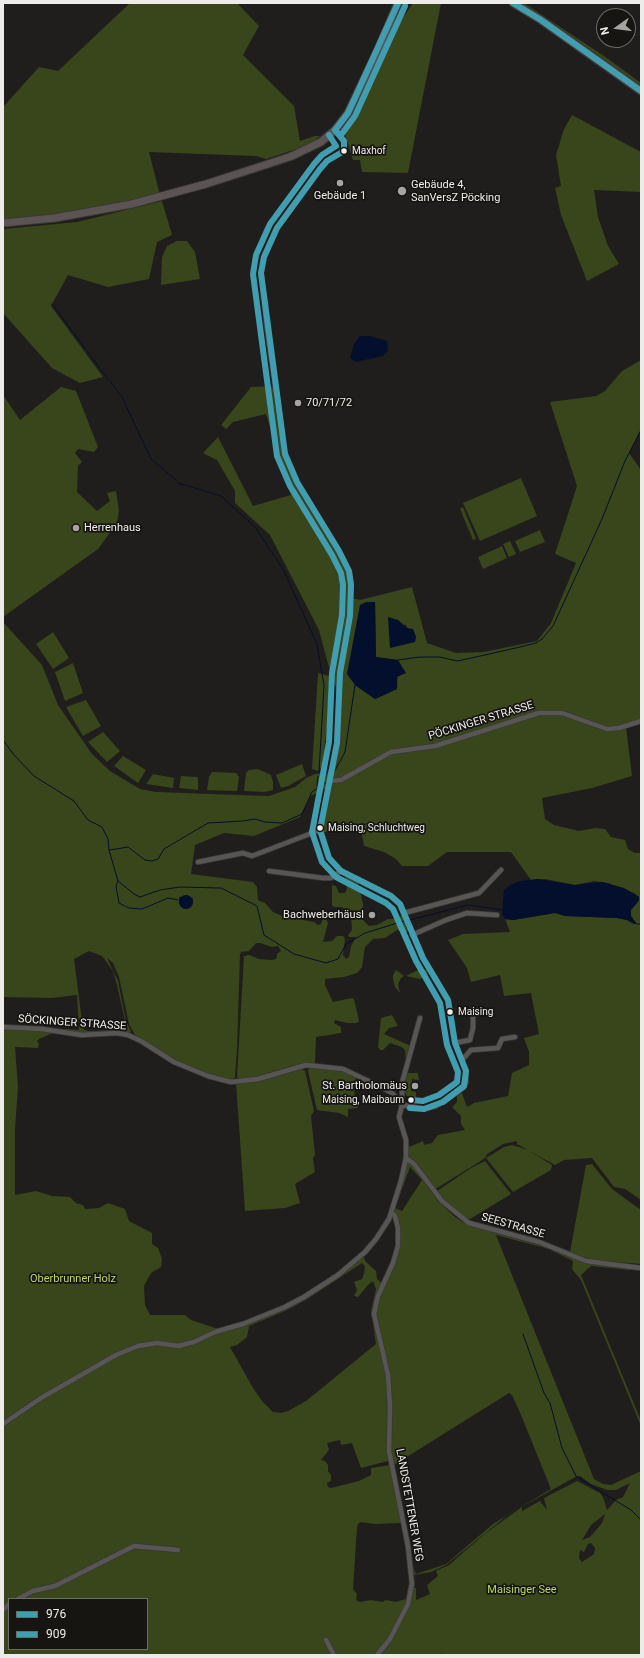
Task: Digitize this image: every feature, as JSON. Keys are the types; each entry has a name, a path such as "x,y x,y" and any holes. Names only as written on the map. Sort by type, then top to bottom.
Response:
{"main road":[{"path":"3,223 55,218 132,204 206,184 292,156 321,142 335,130 348,113 398,3"},
{"path":"393,16 404,3"},
{"path":"513,3 541,20 641,90"}],"street":[{"path":"335,130 344,141 344,151 341,155 327,161 320,168 277,228 264,257 261,273 285,454 297,482 342,557 349,571 351,585 350,616 340,679 337,743 320,830 329,858 341,871 391,896 400,904 422,958 448,1000 455,1043 465,1070 466,1081 461,1090 436,1106 416,1108 402,1105"},
{"name":"PÖCKINGER STRASSE","path":"329,781 341,780 391,752 435,746 539,713 562,713 607,729 619,728 641,721"},
{"path":"198,862 243,853 252,856 320,830"},
{"path":"405,915 479,893 501,870"},
{"path":"269,871 331,878 341,871"},
{"path":"412,935 446,920 467,913 498,915"},
{"path":"471,1050 470,1040 473,1028 473,1009"},
{"path":"3,1424 41,1398 116,1355 138,1346 157,1343 178,1346 194,1342 215,1332 256,1320 304,1297 338,1275 365,1252 383,1229 392,1213 406,1158 406,1140 400,1117 402,1105 402,1083 420,1018"},
{"name":"SÖCKINGER STRASSE","path":"3,1027 42,1029 82,1035 117,1033 128,1035 139,1039 179,1064 214,1078 231,1082 258,1079 306,1065 343,1069 392,1093 402,1105"},
{"path":"462,1060 471,1050 498,1048 502,1039 515,1037"},
{"path":"455,1043 470,1040"},
{"name":"SEESTRASSE","path":"406,1158 414,1164 442,1201 469,1223 539,1242 586,1261 641,1268"},
{"name":"LANDSTETTENER WEG","path":"377,1655 390,1639 408,1604 412,1584 408,1546 389,1451 390,1406 388,1375 374,1314 378,1296 393,1263 398,1246 398,1228 395,1216 392,1213"},
{"path":"20,1598 33,1590 55,1586 106,1562 117,1552 134,1546 178,1550"},
{"path":"326,1640 334,1655"}],"green space":[{"path":"130,3 237,3 259,26 243,55 294,106 300,141 315,136 320,136 309,145 266,159 256,156 149,152 160,195 77,213 3,221 3,107 39,67 58,71"},
{"path":"413,3 441,3 408,173 362,172 360,160 353,160 345,134 397,26"},
{"path":"520,3 524,3 604,56 641,83 641,87"},
{"path":"572,115 641,152 641,192 594,190 598,217 608,246 619,264 587,281 561,215 555,188 561,186 556,155 564,129"},
{"path":"162,201 172,235 157,242 149,279 108,287 68,275 51,306 103,377 80,383 52,368 3,313 3,229 77,222"},
{"path":"177,241 187,241 195,252 200,279 161,285 162,257 167,246"},
{"path":"641,360 641,430 629,453 641,470 641,721 626,727 632,776 592,788 542,798 545,819 554,825 579,831 595,828 605,829 611,837 625,840 628,849 635,853 641,853 641,1200 625,1189 614,1187 592,1158 564,1160 555,1165 517,1144 517,1141 503,1144 486,1155 486,1157 479,1162 437,1188 434,1188 408,1158 409,1147 423,1141 424,1145 432,1143 438,1135 465,1130 461,1124 461,1116 452,1107 457,1102 457,1095 462,1093 467,1107 474,1103 508,1096 512,1073 529,1065 529,1052 524,1038 539,1034 531,993 504,996 500,975 471,982 467,968 448,940 463,934 510,932 505,919 513,920 555,913 565,916 617,918 627,920 634,924 631,916 631,910 638,902 639,897 634,893 608,883 594,881 575,885 545,879 531,880 511,852 447,852 428,866 402,866 396,859 384,852 364,846 361,830 367,823 321,833 328,787 311,796 300,817 254,836 224,833 195,845 191,874 253,882 257,887 258,900 265,903 273,912 282,916 314,922 318,925 321,924 323,917 328,923 323,942 332,941 337,936 343,936 345,939 343,955 346,959 349,957 351,946 356,937 349,937 348,935 352,930 351,913 342,907 334,907 332,905 332,885 336,886 339,893 345,893 347,889 345,877 347,876 358,882 363,904 361,918 369,926 377,925 388,919 396,919 403,915 408,932 397,930 385,938 373,939 365,947 362,967 357,973 344,977 325,979 325,985 333,1002 352,998 354,999 359,1021 357,1023 347,1023 335,1020 334,1023 341,1027 341,1033 316,1037 315,1063 291,1066 252,1078 239,1079 237,1077 244,956 249,955 259,959 273,960 277,958 277,954 281,951 278,946 272,947 260,943 256,943 249,951 241,952 240,955 237,1049 235,1077 232,1080 220,1079 175,1061 135,1035 129,1024 119,977 113,963 107,958 118,981 126,1021 131,1031 130,1033 88,1034 3,1025 79,1030 77,995 52,998 3,997 3,622 42,665 58,705 92,754 110,771 140,789 156,792 269,796 295,787 306,778 315,774 330,773 337,743 338,693 331,675 319,630 270,535 235,503 235,491 217,460 203,453 218,437 253,506 291,495 266,414 233,422 226,429 221,425 251,387 277,386 285,454 291,468 349,571 352,598 360,600 412,587 427,643 456,653 484,652 537,641 551,623 576,563 555,554 577,486 550,402 596,396 605,391 622,371","holes":["375,602 376,657 398,660 397,689 375,699 355,685","405,624 415,642 390,647","186,896 193,898 193,903 190,907 184,909 179,903 179,897","89,951 102,956 113,971 126,1025 125,1030 87,1031 83,1029 74,959"]},
{"path":"61,387 76,391 98,447 94,452 78,449 75,453 82,462 78,466 77,492 97,511 110,501 107,493 116,491 119,511 117,523 98,549 3,617 3,395 20,420"},
{"path":"521,478 537,516 480,541 463,503"},
{"path":"463,507 476,539 473,540 460,509"},
{"path":"540,530 545,542 520,552 515,541"},
{"path":"510,541 516,554 509,557 503,544"},
{"path":"502,546 507,558 483,569 478,557"},
{"path":"53,632 69,658 53,669 36,644"},
{"path":"73,663 83,693 65,701 55,672"},
{"path":"318,673 329,676 327,727 322,767 318,771 312,769"},
{"path":"86,700 101,726 83,736 66,707"},
{"path":"103,732 120,751 107,762 88,742"},
{"path":"123,756 146,770 138,783 114,766"},
{"path":"302,764 306,776 288,786 281,788 276,775"},
{"path":"258,769 271,775 273,790 265,792 244,791 246,773 249,770"},
{"path":"212,772 236,773 239,777 237,791 207,790 209,777"},
{"path":"153,774 174,778 173,788 146,784"},
{"path":"181,776 198,777 198,790 179,788"},
{"path":"396,970 404,976 398,984 400,993 395,987 393,979 393,975"},
{"path":"418,970 427,970 428,975 420,979 406,976"},
{"path":"392,1015 398,1026 389,1028 384,1034 411,1046 406,1060 405,1050 402,1047 390,1043 383,1050 380,1050 378,1047 381,1018"},
{"path":"3,1029 55,1032 39,1039 37,1041 39,1044 38,1048 15,1047 18,1087 15,1129 15,1195 36,1191 52,1196 70,1197 76,1203 83,1205 85,1209 99,1208 108,1203 125,1209 129,1221 152,1233 152,1244 158,1248 162,1259 161,1267 151,1273 144,1286 145,1305 150,1315 185,1315 191,1320 224,1331 264,1318 298,1302 343,1274 363,1256 366,1262 376,1271 377,1279 382,1283 374,1304 373,1315 387,1375 389,1405 388,1461 361,1468 352,1443 341,1445 340,1440 327,1443 329,1450 321,1460 325,1461 328,1465 331,1481 327,1483 328,1487 331,1488 359,1481 371,1475 371,1468 390,1465 409,1554 411,1582 408,1601 413,1588 416,1588 416,1600 430,1594 427,1585 438,1576 436,1571 449,1565 486,1533 521,1508 517,1510 551,1489 521,1415 512,1395 509,1393 394,1465 416,1574 446,1564 493,1524 507,1515 446,1565 431,1572 414,1575 390,1454 389,1382 375,1316 378,1298 393,1266 398,1251 400,1233 394,1208 407,1162 410,1162 439,1202 455,1217 466,1224 548,1248 586,1263 641,1270 591,1266 581,1275 641,1421 641,1426 581,1280 572,1269 573,1261 549,1249 496,1235 594,1479 603,1484 611,1485 641,1471 641,1655 3,1655 3,1427 55,1391 105,1363 103,1361 71,1378 3,1423","holes":["410,1167 422,1180 402,1211 395,1208","362,1263 365,1266 364,1274 362,1279 354,1282 357,1290 354,1296 358,1297 373,1281 376,1289 371,1311 376,1344 306,1401 288,1411 281,1413 273,1412 262,1401 253,1388 230,1347 237,1345 247,1337 249,1326 285,1311 306,1300","577,1476 580,1476 591,1484 607,1490 616,1490 630,1483 623,1497 616,1500 607,1510 603,1497 600,1493 577,1481 544,1498 547,1510 540,1501 522,1511 522,1507","605,1514 602,1523 590,1537 582,1540 591,1525","361,1522 375,1524 401,1523 410,1577 406,1599 396,1602 386,1600 382,1602 371,1600 360,1602 356,1600 357,1594 353,1589 357,1527","591,1543 595,1548 594,1554 582,1562 579,1558 580,1550 584,1552 588,1544"]},
{"path":"309,1067 339,1069 356,1077 354,1091 358,1108 348,1109 348,1117 339,1113 317,1110 308,1071"},
{"path":"301,1068 305,1071 314,1111 311,1116 315,1155 313,1158 315,1172 295,1184 300,1203 285,1208 245,1211 236,1083"},
{"path":"406,1073 418,1073 419,1080 412,1079 411,1091 416,1092 416,1097 407,1096 403,1089"},
{"path":"512,1145 528,1150 552,1165 551,1170 513,1192 486,1158 504,1147"},
{"path":"485,1161 511,1194 470,1219 466,1218 444,1201 437,1191 471,1168"},
{"path":"592,1164 612,1189 641,1210 641,1264 592,1260 570,1252 586,1165"}],"water":[{"path":"360,336 370,336 387,341 388,351 383,356 355,362 350,358 354,344"},
{"path":"366,602 375,602 376,657 398,660 406,673 397,677 397,689 375,699 355,685 347,674 360,605"},
{"path":"388,617 398,620 407,628 413,629 416,637 415,642 390,648"},
{"path":"538,879 575,885 602,882 624,888 639,897 639,900 631,910 631,916 637,924 617,918 565,916 555,913 513,920 505,919 502,914 504,890 512,884 520,881"},
{"path":"183,895 189,895 193,899 193,905 189,909 183,909 179,905 179,899"}],"waterway":[{"path":"52,304 108,379"},
{"path":"110,381 122,397 151,459 176,480"},
{"path":"398,660 420,657 440,657 457,661 536,643 542,639 553,626 602,519 625,461 641,430"},
{"path":"178,483 221,496 255,527 283,569 317,644 324,685 319,772"},
{"path":"333,774 345,752 355,685"},
{"path":"3,740 14,755 34,776 74,801 88,820 102,827 108,839 109,850 118,881 140,897 160,890 180,887 221,888 257,906 264,935 294,954 326,963 338,959 346,944 365,933 404,921"},
{"path":"317,787 318,776"},
{"path":"110,850 128,847 145,860 152,861 158,859 164,849 208,823 255,819 265,822 282,823 302,814 312,792 327,782"},
{"path":"118,881 116,886 119,903 129,908 142,909 168,898 178,900"},
{"path":"410,920 468,905 503,910"},
{"path":"523,1334 544,1393 550,1403 562,1448 576,1476"},
{"path":"577,1477 631,1510 641,1520"}],"transit line":[{"name":"976","path":"335,130 348,113 398,3"},
{"name":"976","path":"513,3 541,20 641,91"},
{"name":"909","path":"341,135 355,116 405,6"},
{"name":"976","path":"335,130 344,141 344,151 327,161 320,169 277,228 264,257 261,273 285,454 297,482 339,551 349,571 351,585 350,616 340,673 337,743 320,830 329,858 341,871 391,896 400,904 423,958 448,1000 455,1043 466,1071 464,1086 443,1102 424,1109 410,1108"},
{"name":"909","path":"329,135 336,146 322,155 314,164 270,224 256,255 253,274 277,456 290,486 332,555 341,573 343,585 342,615 332,673 329,742 312,832 322,862 336,877 386,903 393,909 416,961 440,1003 447,1045 458,1072 457,1082 439,1095 423,1101 411,1100"}],"place":[{"name":"Maxhof","path":"344,151"},
{"name":"Gebäude 1","path":"340,183"},
{"name":"Gebäude 4, SanVersZ Pöcking","path":"402,191"},
{"name":"70/71/72","path":"298,403"},
{"name":"Herrenhaus","path":"76,528"},
{"name":"Maising, Schluchtweg","path":"320,828"},
{"name":"Bachweberhäusl","path":"372,915"},
{"name":"Maising","path":"450,1012"},
{"name":"St. Bartholomäus","path":"415,1086"},
{"name":"Maising, Maibaum","path":"411,1100"}],"park label":[{"name":"Oberbrunner Holz","path":"73,1279"},
{"name":"Maisinger See","path":"522,1590"}]}
